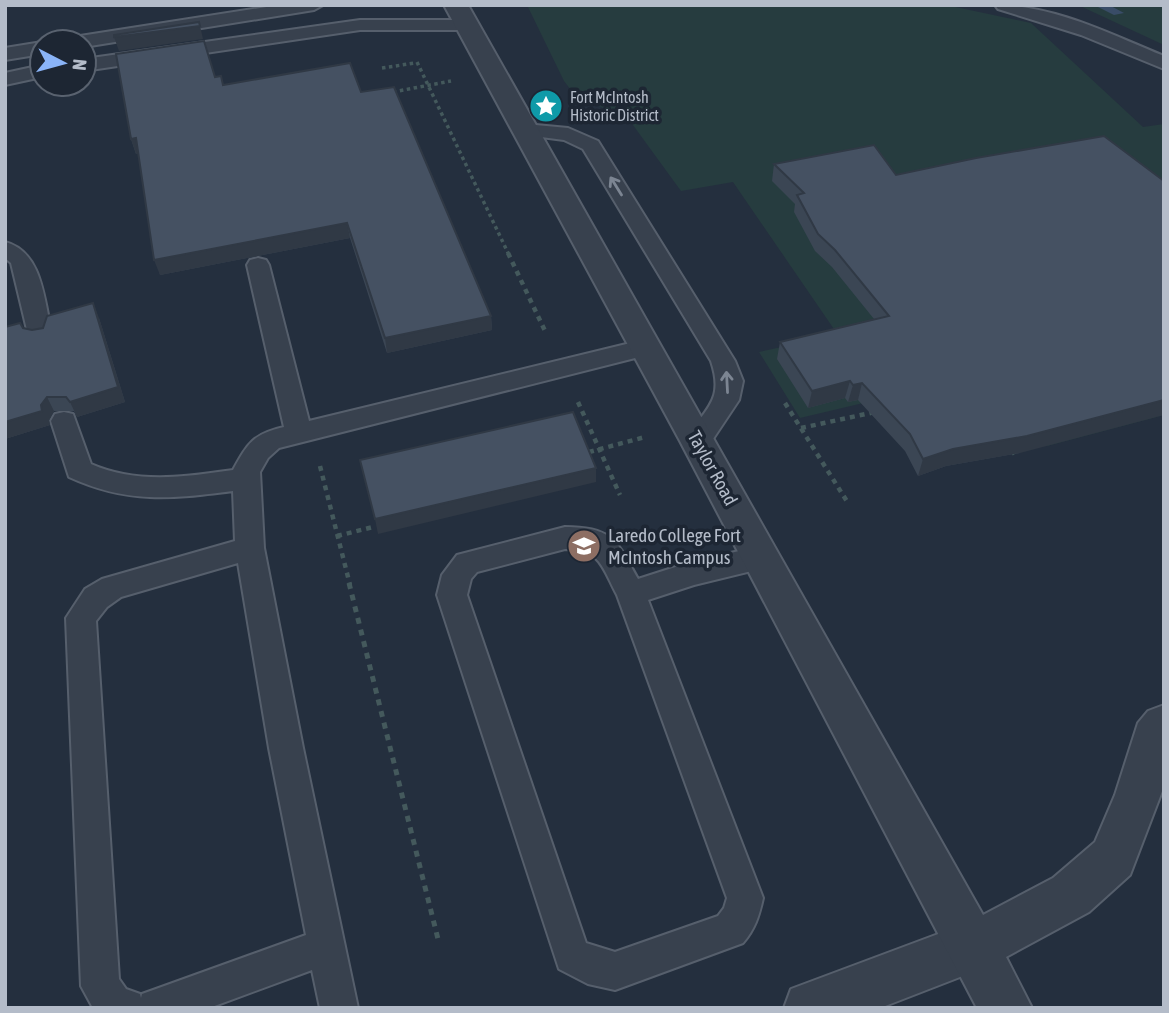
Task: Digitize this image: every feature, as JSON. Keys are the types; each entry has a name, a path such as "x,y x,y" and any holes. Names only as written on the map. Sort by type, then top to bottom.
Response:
{"street":[{"name":"Taylor Road","path":"461,15 647,347 677,437 762,558 1006,1008"},
{"path":"810,1008 973,947 1072,895 1113,858 1138,795 1154,737 1164,725"}],"lane":[{"path":"98,39 314,5"},
{"path":"1004,5 1087,31 1164,63"},
{"path":"98,63 360,25 461,15"},
{"path":"5,54 28,50"},
{"path":"5,79 28,74"},
{"path":"525,130 566,133 582,138 591,145 723,360 730,382 726,400 677,437"},
{"path":"5,249 22,261 40,334"},
{"path":"258,265 299,433"},
{"path":"339,1008 286,748 250,548 246,472 258,450 270,440 647,347"},
{"path":"64,421 79,470 102,482 152,490 246,479"},
{"path":"565,538 588,538 607,550 631,594 745,898 740,918 730,930 615,971 588,965 572,956 452,595 457,575 467,563 565,538"},
{"path":"126,1008 114,1004 100,986 81,618 96,598 112,588 250,548"},
{"path":"631,594 694,573 762,558"},
{"path":"156,1008 327,946"}],"path":[{"path":"417,62 620,495"},
{"path":"393,92 455,81"},
{"path":"785,403 848,503"},
{"path":"801,428 878,411"},
{"path":"589,452 677,437"},
{"path":"1009,447 1017,458"},
{"path":"319,461 439,943"},
{"path":"337,536 373,527"}],"green space":[{"path":"527,5 946,5 1031,23 1143,127 1164,124 1164,415 1047,446 990,373 800,418 759,352 838,335 733,182 681,191 630,121 574,94 564,81"},
{"path":"1078,5 1164,5 1164,45"}],"building":[{"path":"199,22 200,26 114,37 114,35"},
{"path":"204,41 215,77 221,76 223,85 350,63 361,92 394,87 491,316 385,338 347,223 154,260 136,138 131,139 116,54"},
{"path":"1104,136 1164,181 1164,400 1027,436 953,449 923,459 910,434 862,383 853,385 850,381 812,391 780,342 889,316 835,250 818,234 797,195 804,193 774,164 874,145 896,175"},
{"path":"93,303 118,387 70,402 66,397 47,397 41,405 42,411 5,422 5,327 20,323 23,328 32,330 43,328 47,316"},
{"path":"573,412 596,468 375,519 360,460"}],"waterway":[{"path":"1099,5 1118,13"}],"place":[{"name":"Fort McIntosh Historic District","path":"546,106"},
{"name":"Laredo College Fort McIntosh Campus","path":"584,546"}]}
